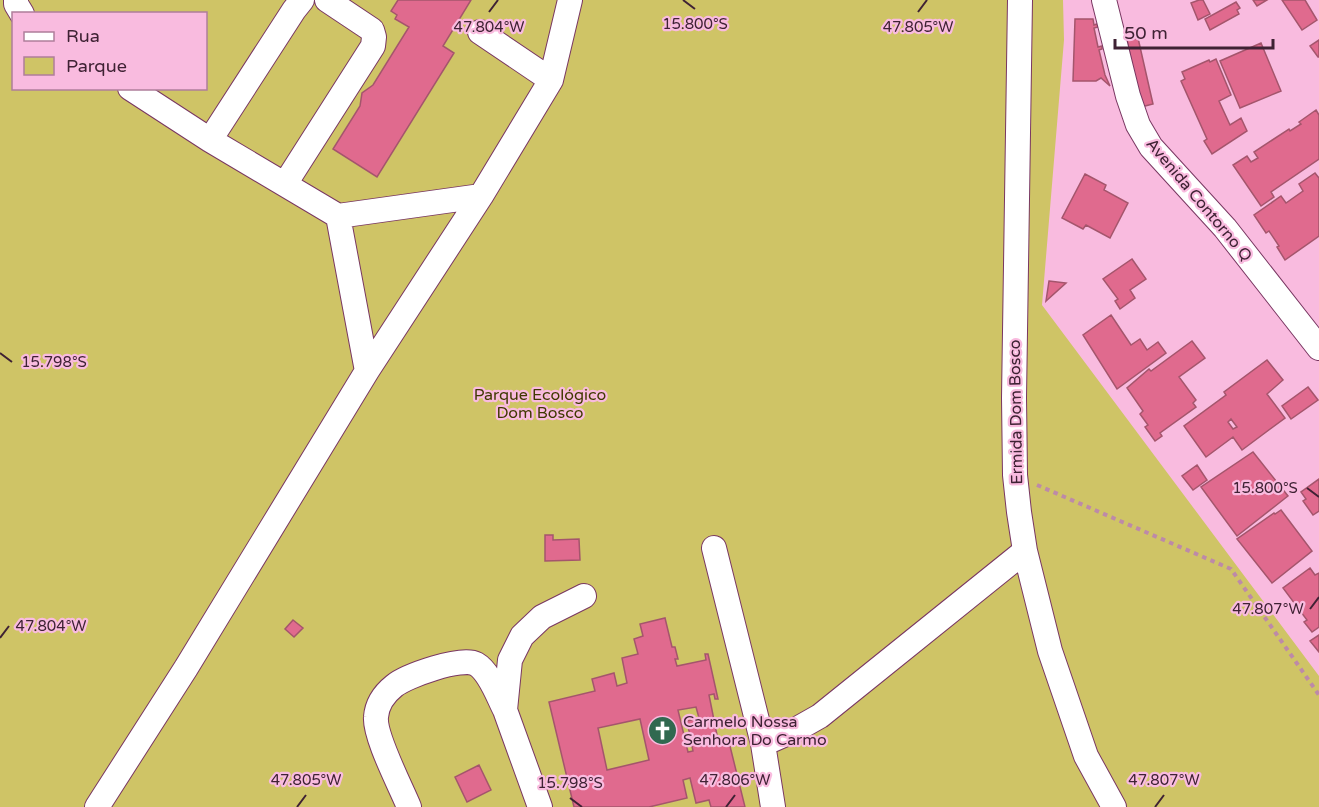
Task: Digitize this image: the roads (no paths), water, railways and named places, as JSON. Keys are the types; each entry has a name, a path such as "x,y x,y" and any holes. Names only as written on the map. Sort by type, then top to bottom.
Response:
{"street":[{"path":"210,140 294,10 303,0"},
{"path":"285,184 372,46 375,37 372,30 327,0"},
{"path":"97,807 186,668 367,371 481,196 551,80 570,0"},
{"name":"Ermida Dom Bosco","path":"1020,0 1014,398 1015,475 1025,551 1050,651 1086,756 1114,807"},
{"name":"Avenida Contorno Q","path":"1104,0 1128,96 1138,125 1151,147 1225,228 1319,348"},
{"path":"480,32 551,80"},
{"path":"133,90 210,140 338,216 481,196"},
{"path":"338,216 367,371"},
{"path":"714,548 763,744 773,807"},
{"path":"763,744 820,716 1025,551"},
{"path":"505,710 510,660 522,636 543,617 584,596"},
{"path":"409,807 378,732 375,718 378,705 385,694 396,684 444,666 467,661 483,670 505,710 540,807"}],"place":[{"name":"Carmelo Nossa Senhora Do Carmo","path":"662,731"}],"park label":[{"name":"Parque Ecológico Dom Bosco","path":"540,404"}]}
